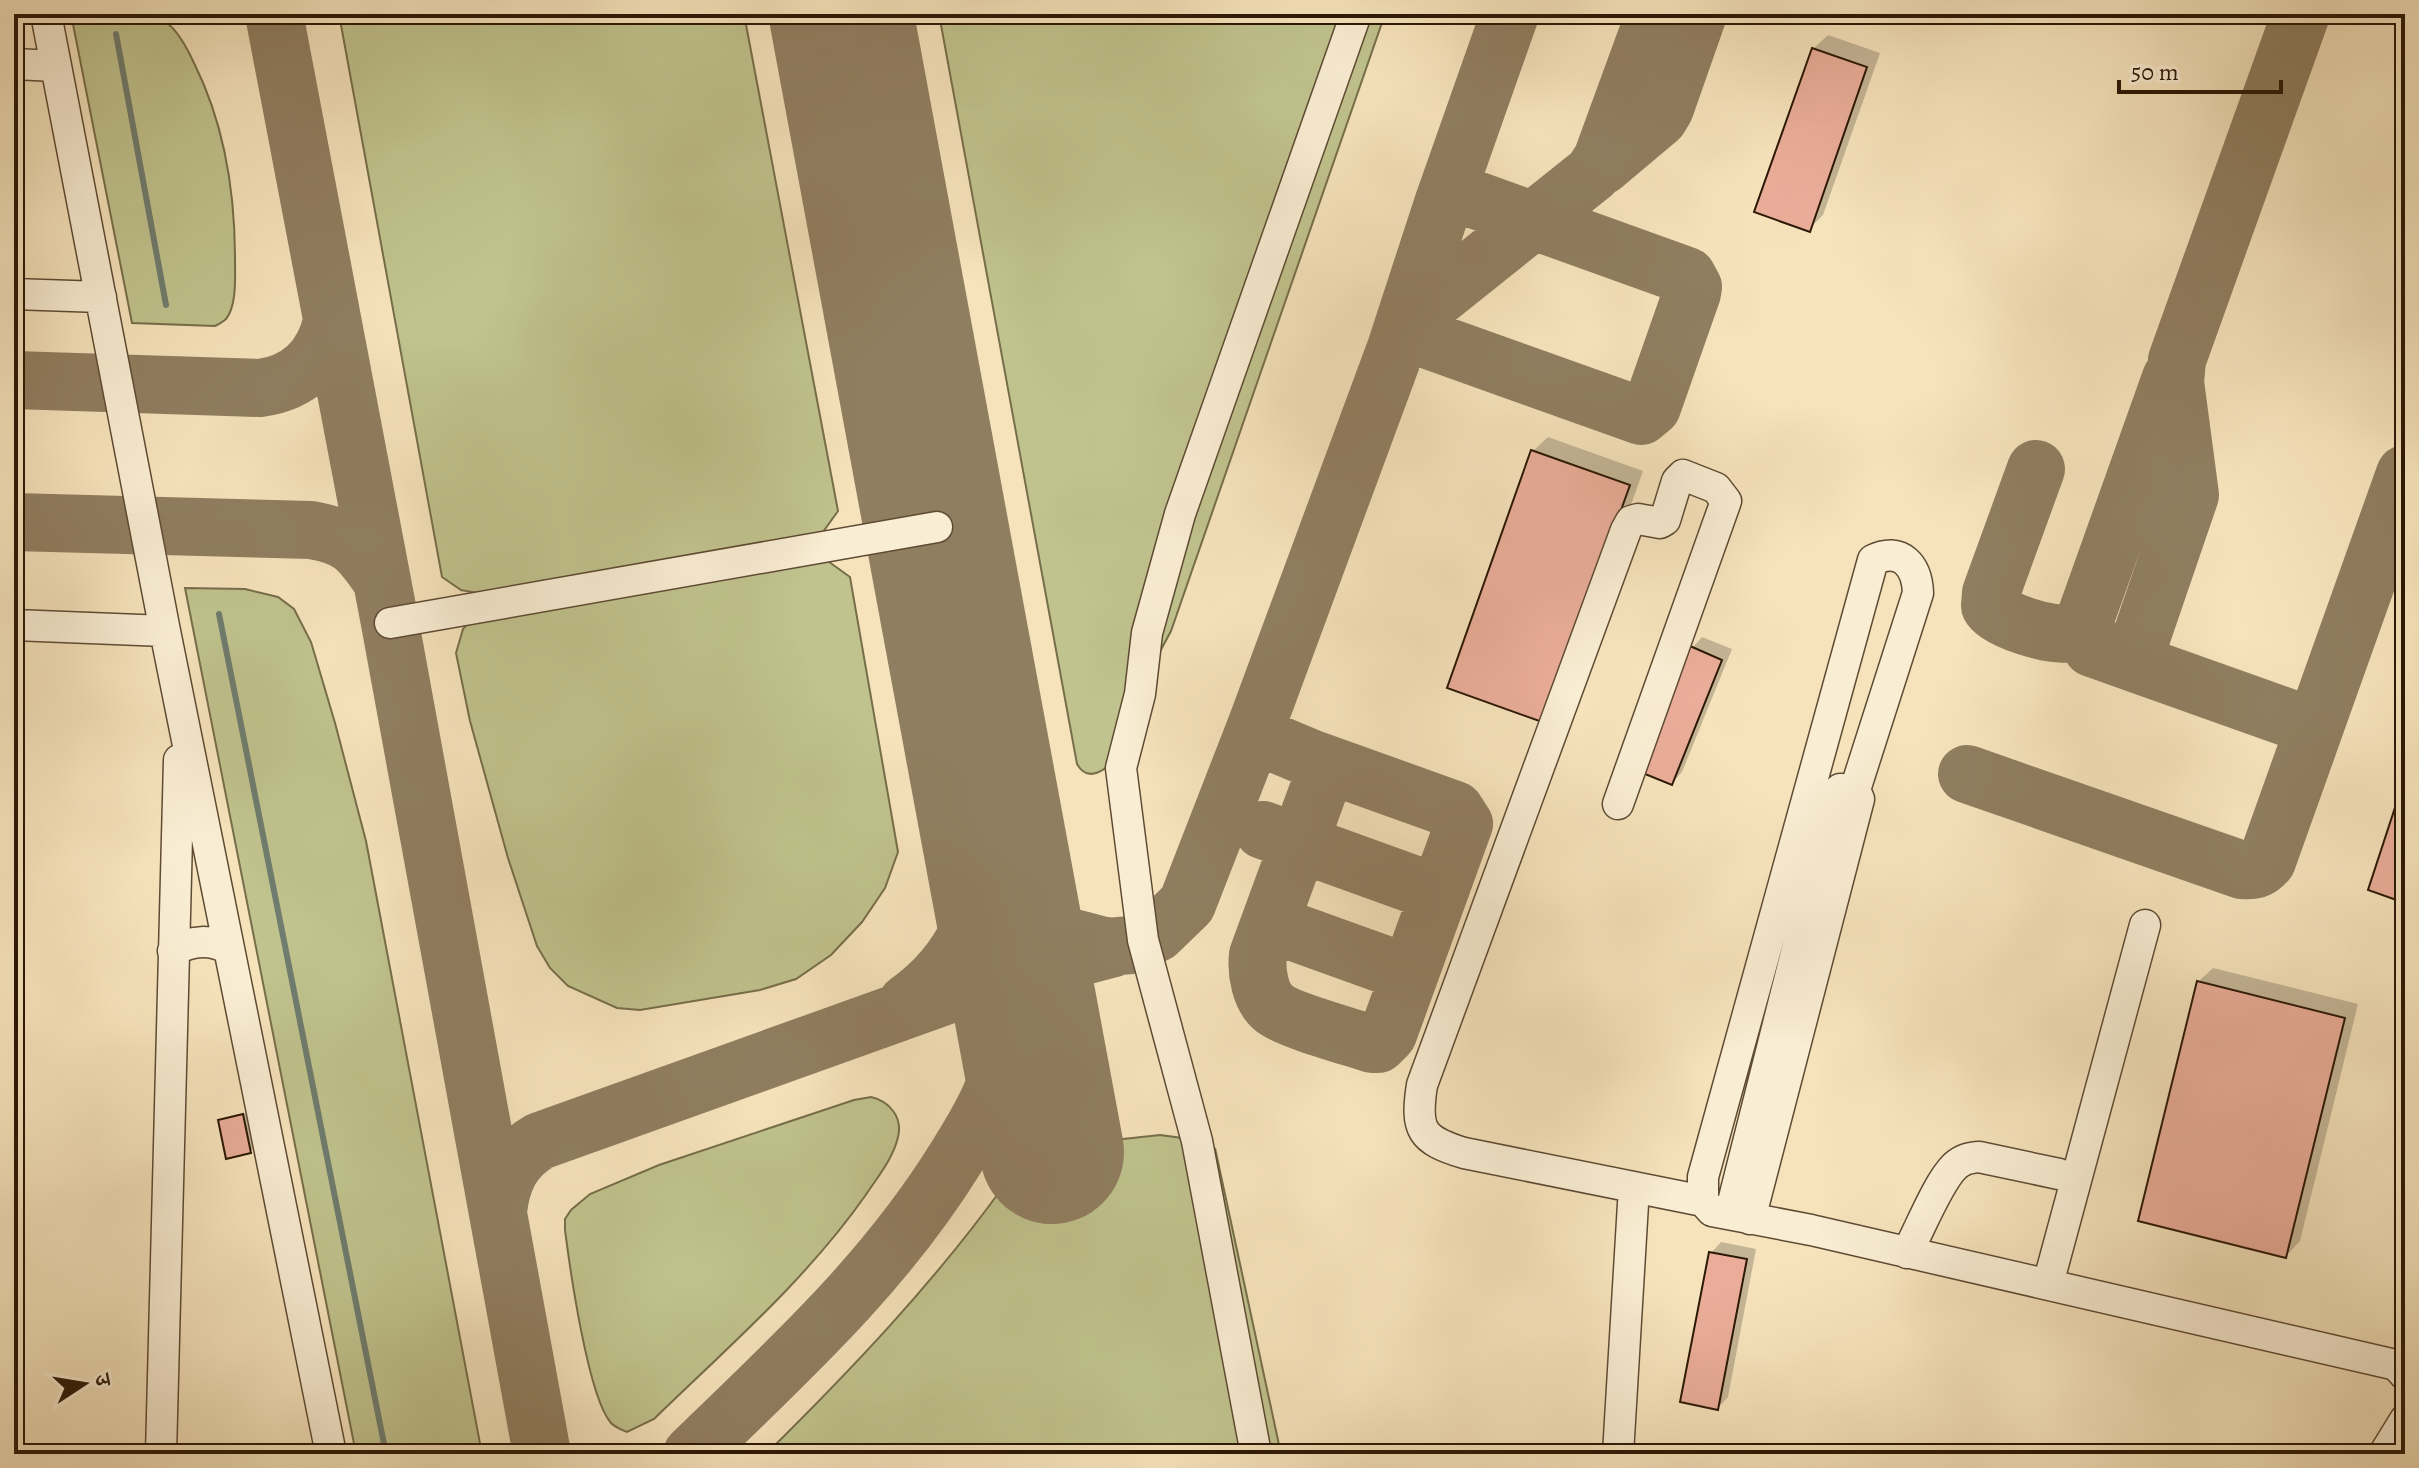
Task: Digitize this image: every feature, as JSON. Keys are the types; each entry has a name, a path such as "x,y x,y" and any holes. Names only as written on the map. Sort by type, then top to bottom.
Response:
{"lane":[{"path":"46,14 165,631 331,1454"},
{"path":"1256,1454 1197,1141 1143,940 1121,768 1140,694 1147,633 1180,514 1356,14"},
{"path":"14,64 56,66"},
{"path":"14,294 101,297"},
{"path":"1618,804 1726,501 1716,488 1683,475 1677,481 1665,520 1660,523 1638,519 1631,521 1626,530 1422,1085 1419,1106 1423,1130 1436,1144 1464,1153 1703,1201 1712,1211 1811,1230 2402,1367"},
{"path":"390,623 937,527"},
{"path":"1703,1201 1703,1177 1873,560 1884,555 1894,556 1910,564 1918,577 1918,593 1855,790 1859,799 1740,1217"},
{"path":"14,625 165,631"},
{"path":"161,1454 180,706"},
{"path":"2048,1284 2145,925"},
{"path":"173,951 193,943 208,942 229,949"},
{"path":"1907,1253 1944,1182 1954,1167 1967,1158 1979,1157 2059,1174"},
{"path":"1618,1454 1634,1187"},
{"path":"2384,1454 2405,1420"}],"green space":[{"path":"135,13 158,18 175,31 205,86 221,134 235,234 234,299 226,319 215,326 132,323 71,14"},
{"path":"339,14 744,14 838,511 820,536 477,593 461,590 442,577"},
{"path":"939,14 1344,14 1111,764 1093,774 1084,772 1077,764"},
{"path":"1368,14 1385,14 1171,631 1157,657 1153,638"},
{"path":"825,559 850,577 898,852 885,888 862,922 831,955 796,979 760,990 640,1010 617,1008 568,986 550,968 537,946 508,858 470,721 456,653 463,629 470,621"},
{"path":"185,588 245,589 278,597 294,609 311,642 366,841 482,1454 356,1454"},
{"path":"871,1097 884,1102 893,1111 898,1123 898,1137 884,1168 842,1227 792,1285 654,1419 627,1432 613,1425 595,1387 581,1331 565,1230 565,1219 571,1210 590,1194 659,1165"},
{"path":"1160,1135 1182,1138 1247,1454 766,1454 860,1358 948,1258 1003,1187 1000,1163 1123,1139"},
{"path":"1215,1148 1281,1454 1269,1454 1213,1172"}],"building":[{"path":"1812,48 1867,67 1810,232 1754,212"},
{"path":"1531,450 1630,485 1545,723 1447,688"},
{"path":"1690,646 1722,660 1672,785 1640,772"},
{"path":"2405,777 2405,903 2368,890"},
{"path":"2197,981 2345,1018 2286,1258 2138,1221"},
{"path":"243,1114 251,1153 226,1159 218,1120"},
{"path":"1709,1252 1747,1259 1718,1410 1680,1402"}],"waterway":[{"path":"116,34 166,305"},
{"path":"219,614 386,1454"}],"taxiway":[{"path":"274,14 390,623 542,1454"},
{"path":"991,827 1007,876 1020,900 1043,922 1066,936 1108,947 1131,945 1157,933 1187,904 1396,348 1510,14"},
{"path":"1403,332 1419,312 1593,173 1602,159 1655,14"},
{"path":"1602,166 1659,118 1698,14"},
{"path":"2084,622 2090,639 2101,651 2127,650 2140,641 2190,495 2175,382 2177,360 2301,14"},
{"path":"1396,348 1417,336 1641,416 1652,407 1692,293 1693,287 1687,276 1462,195 1454,181 1454,173"},
{"path":"14,380 260,388 287,381 308,367 323,347 332,321"},
{"path":"2036,469 1991,593 1990,606 2003,617 2026,626 2069,633 2084,622 2171,378"},
{"path":"1967,774 2242,870 2261,866 2267,861 2405,474"},
{"path":"14,522 311,530 335,536 352,545 380,578"},
{"path":"2092,648 2300,722 2314,721 2319,715"},
{"path":"1257,724 1267,740 1455,810 1464,824 1388,1034 1378,1044 1282,1013 1270,1004 1260,984 1258,955 1321,783 1319,769 1310,758"},
{"path":"1263,830 1426,889 1434,900 1433,909"},
{"path":"907,1003 944,969 970,929 985,883 989,833"},
{"path":"1276,906 1276,919 1291,931 1391,967 1406,968 1415,957"},
{"path":"692,1454 800,1349 867,1277 899,1239 957,1156 987,1103 1003,1061 1012,1008 1012,943"},
{"path":"498,1212 505,1180 515,1162 540,1141 978,984 1114,948"}],"runway":[{"path":"841,14 1052,1152"}]}
